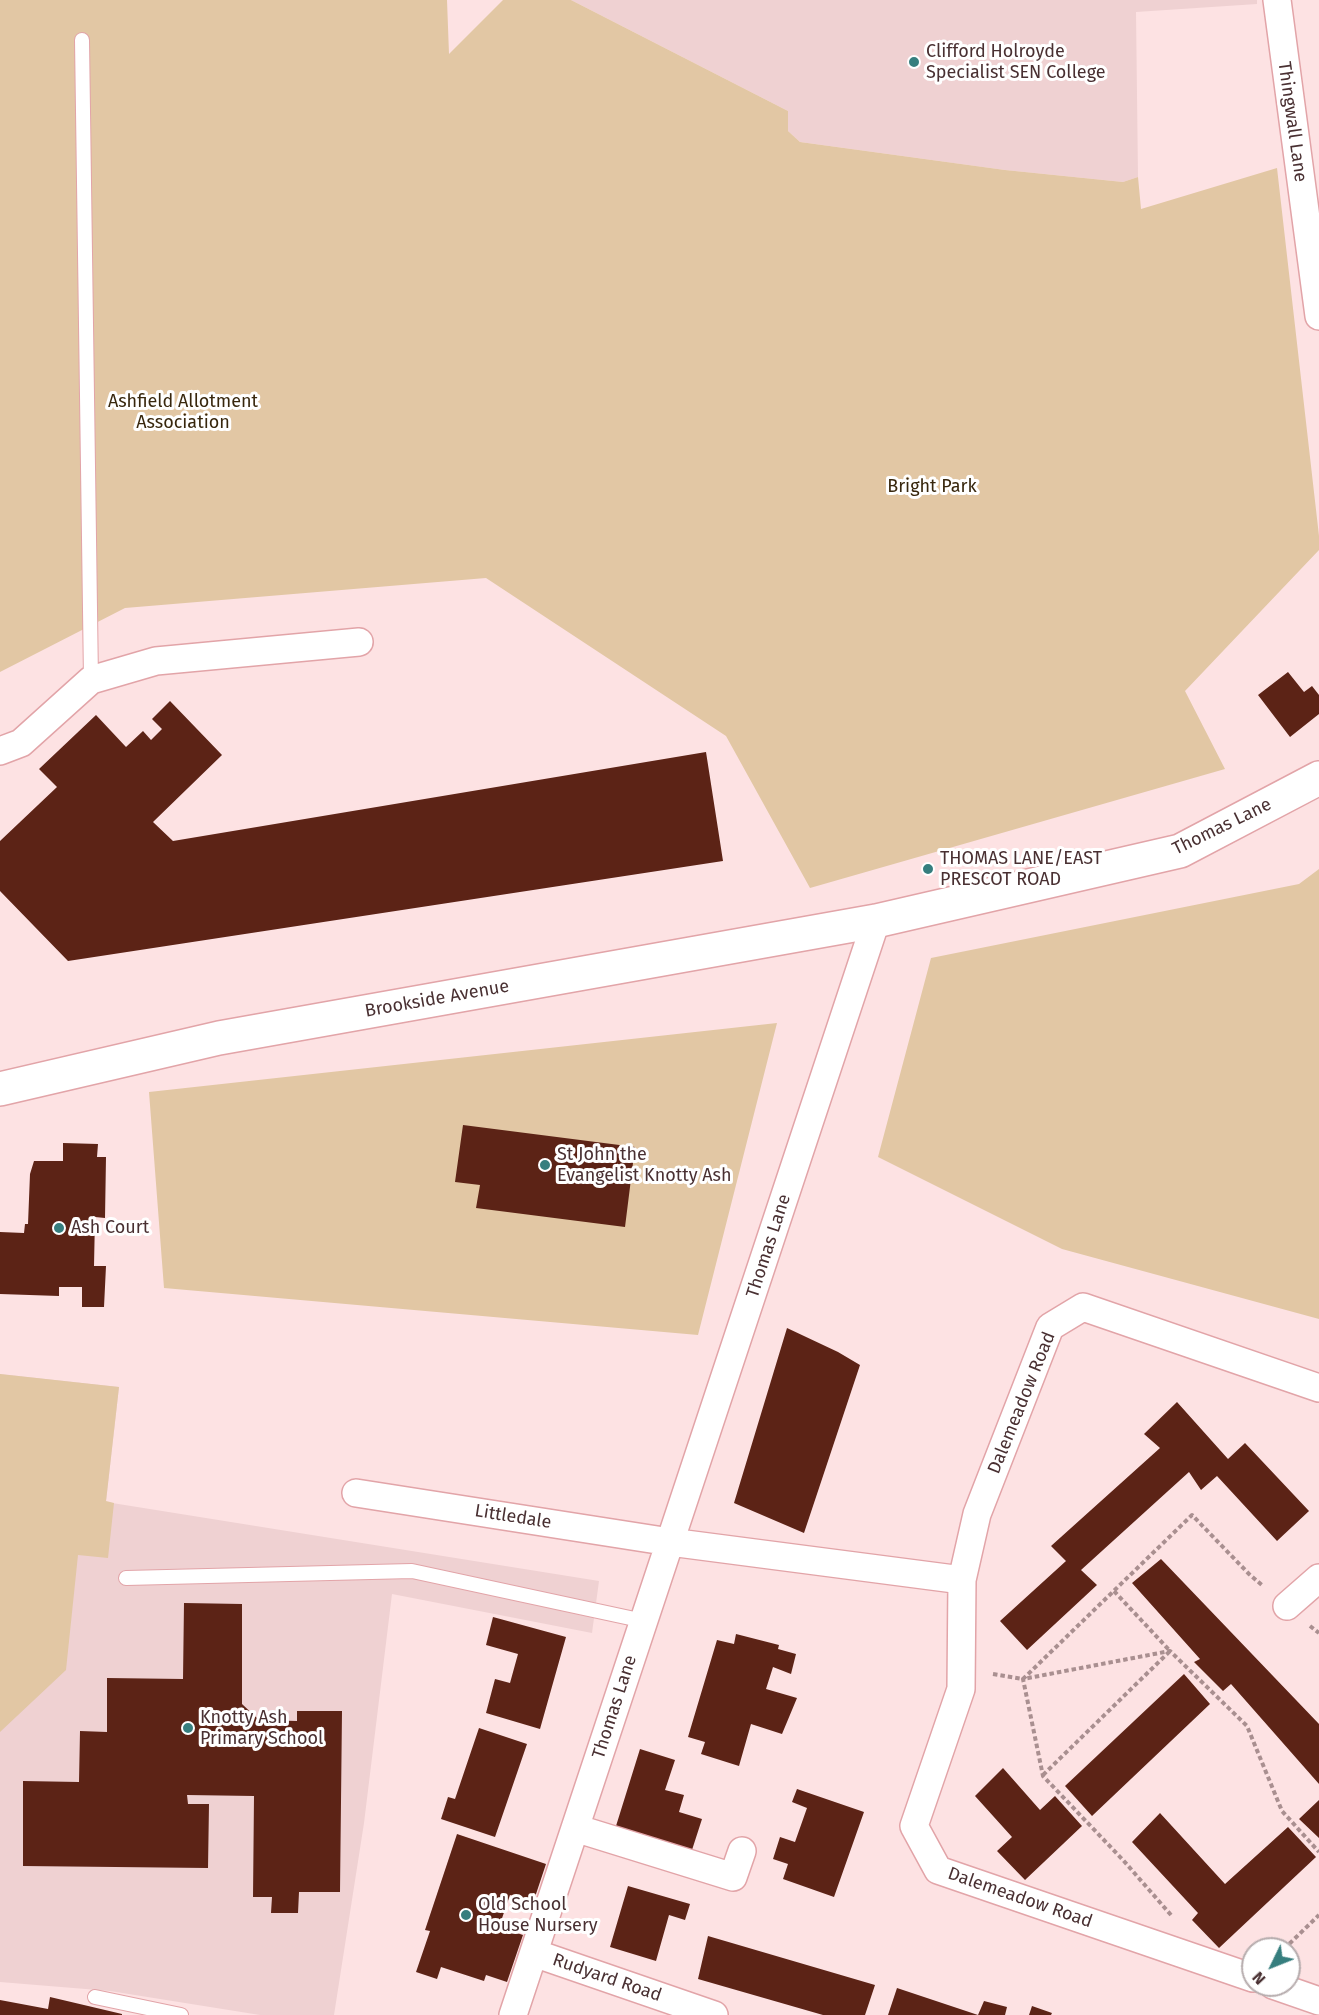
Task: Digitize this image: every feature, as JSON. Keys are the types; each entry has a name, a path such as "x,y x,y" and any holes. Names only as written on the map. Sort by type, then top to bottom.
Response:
{"street":[{"name":"Thingwall Lane","path":"1276,0 1319,315"},
{"path":"0,751 21,743 91,680 156,661 359,642"},
{"name":"Thomas Lane","path":"513,2015 876,921 1180,851 1319,778"},
{"name":"Brookside Avenue","path":"0,1089 219,1038 876,921"},
{"name":"Dalemeadow Road","path":"1241,1974 938,1870 914,1826 961,1689 962,1580 977,1514 1050,1327 1083,1307 1319,1388"},
{"name":"Littledale","path":"356,1492 670,1542"},
{"path":"670,1542 962,1580"},
{"path":"1287,1606 1319,1578"},
{"path":"575,1828 733,1877 742,1851"},
{"name":"Rudyard Road","path":"534,1953 714,2015"},
{"path":"1301,1995 1319,2001"}],"lane":[{"path":"82,40 91,680"},
{"path":"126,1578 412,1571 644,1621"},
{"path":"95,1997 181,2015"}],"path":[{"path":"1023,1679 1192,1515 1249,1574 1319,1633"},
{"path":"1114,1591 1170,1651 1247,1726 1282,1811 1319,1852"},
{"path":"961,1668 1023,1679 1170,1651"},
{"path":"1043,1776 1170,1651"},
{"path":"1023,1679 1043,1776 1124,1860 1177,1921"},
{"path":"1296,1937 1319,1915"}],"shaded area":[{"name":"Clifford Holroyde Specialist SEN College","path":"571,0 1257,0 1257,4 1136,12 1138,177 1123,182 1005,170 800,142 788,131 788,111"},
{"name":"Knotty Ash Primary School","path":"0,1374 119,1387 106,1502 599,1581 592,1633 392,1594 364,1823 334,2015 260,2015 110,1991 0,1982"}],"green space":[{"name":"Bright Park","path":"0,0 447,0 449,54 503,0 571,0 788,111 788,131 800,142 1005,170 1123,182 1138,177 1141,209 1277,168 1319,550 1185,691 1225,769 810,888 726,736 486,578 125,608 0,672"},
{"path":"1319,869 1319,1319 1062,1249 878,1157 931,958 1299,884"},
{"path":"777,1023 698,1335 164,1288 149,1092"},
{"path":"0,1374 119,1387 106,1501 114,1503 108,1558 78,1555 66,1670 0,1732"}],"building":[{"path":"1288,672 1304,692 1312,686 1319,695 1319,714 1290,737 1258,695"},
{"path":"170,701 222,755 153,822 173,841 706,752 723,861 68,961 0,891 0,841 57,787 39,769 96,715 126,747 143,731 151,740 162,729 152,719"},
{"name":"St John the Evangelist Knotty Ash","path":"463,1125 635,1147 625,1227 476,1208 480,1185 455,1182"},
{"name":"Ash Court","path":"63,1143 98,1144 97,1157 106,1157 105,1218 95,1217 94,1266 106,1266 104,1307 82,1307 82,1287 59,1287 59,1296 0,1294 0,1232 24,1233 25,1224 28,1224 30,1174 34,1161 63,1161"},
{"path":"787,1328 860,1365 804,1533 734,1503"},
{"path":"1177,1402 1228,1459 1245,1443 1309,1511 1277,1541 1217,1476 1201,1490 1189,1472 1081,1570 1097,1585 1027,1650 1000,1621 1066,1561 1051,1546 1160,1448 1144,1434"},
{"path":"1161,1559 1319,1724 1319,1784 1231,1684 1223,1691 1194,1662 1200,1659 1132,1583"},
{"path":"184,1603 242,1604 242,1704 259,1720 297,1721 297,1711 342,1711 340,1892 299,1892 298,1913 271,1913 272,1897 253,1897 254,1796 187,1795 188,1804 209,1804 208,1868 23,1866 23,1781 79,1782 80,1731 107,1732 107,1678 183,1679"},
{"path":"493,1617 566,1637 540,1729 486,1713 495,1679 510,1683 518,1654 486,1645"},
{"path":"736,1634 779,1645 778,1649 796,1654 791,1674 773,1667 766,1689 797,1698 782,1734 751,1724 739,1766 701,1754 705,1742 688,1737 717,1640 734,1644"},
{"path":"1184,1674 1210,1704 1092,1816 1065,1786"},
{"path":"479,1728 527,1744 495,1837 441,1819 448,1797 455,1799"},
{"path":"640,1749 675,1760 665,1790 684,1795 679,1812 702,1819 692,1850 616,1826"},
{"path":"1003,1768 1040,1810 1055,1796 1082,1826 1025,1880 997,1851 1012,1837 975,1796"},
{"path":"797,1789 864,1812 834,1897 783,1879 788,1864 773,1859 780,1837 795,1842 807,1808 792,1802"},
{"path":"1319,1800 1319,1838 1299,1819"},
{"path":"1160,1813 1225,1884 1288,1827 1316,1857 1219,1948 1192,1920 1198,1913 1132,1842"},
{"name":"Old School House Nursery","path":"457,1834 546,1864 533,1903 510,1895 499,1927 523,1935 507,1982 486,1975 484,1981 441,1967 437,1979 416,1972 430,1931 425,1930"},
{"path":"628,1886 690,1904 685,1920 669,1915 656,1961 610,1947"},
{"path":"708,1936 875,1985 865,2015 823,2015 698,1979"},
{"path":"897,1988 978,2015 888,2015"},
{"path":"50,1997 122,2015 0,2015 0,2000 48,2009"},
{"path":"984,2001 1007,2007 1005,2015 978,2015"},
{"path":"1032,2006 1052,2013 1051,2015 1029,2015"}],"place":[{"name":"Clifford Holroyde Specialist SEN College","path":"914,62"},
{"name":"THOMAS LANE/EAST PRESCOT ROAD","path":"928,869"},
{"name":"St John the Evangelist Knotty Ash","path":"545,1165"},
{"name":"Ash Court","path":"59,1228"},
{"name":"Knotty Ash Primary School","path":"188,1728"},
{"name":"Old School House Nursery","path":"466,1915"}],"park label":[{"name":"Ashfield Allotment Association","path":"183,412"}]}
